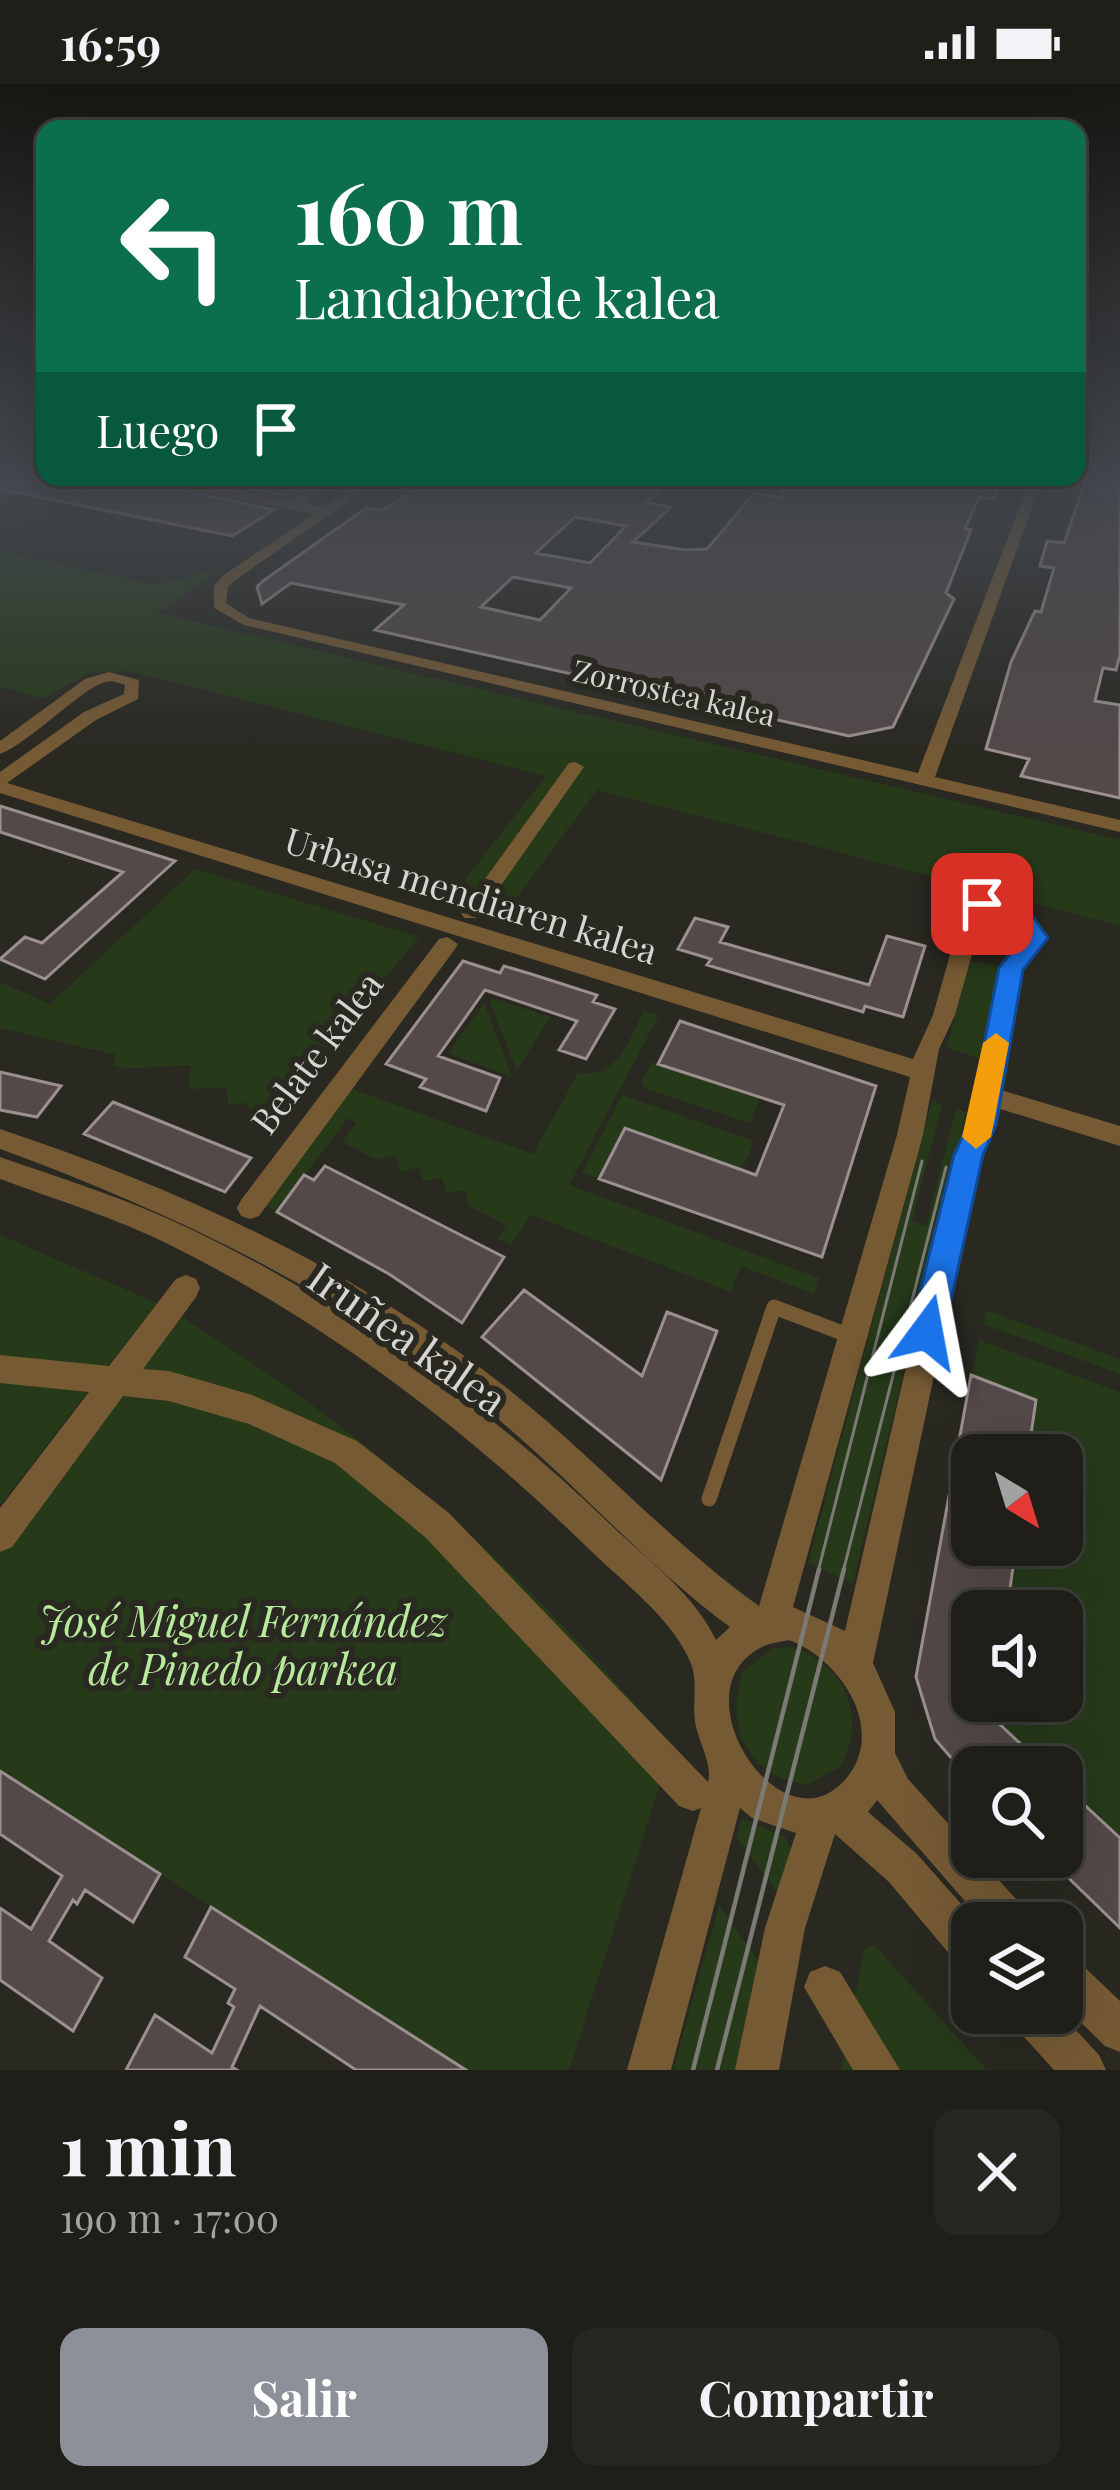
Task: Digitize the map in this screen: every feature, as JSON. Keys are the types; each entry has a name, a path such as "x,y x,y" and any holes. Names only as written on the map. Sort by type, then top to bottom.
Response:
{"street":[{"name":"Zorrostea kalea","path":"242,570 221,586 219,605 244,621 1120,826"},
{"path":"925,780 1003,570"},
{"path":"0,749 58,709 82,684 113,676 133,683 132,695 90,716 0,784"},
{"path":"471,913 575,767"},
{"name":"Urbasa mendiaren kalea","path":"0,784 921,1071"},
{"path":"765,1626 854,1338 910,1135 921,1071 962,951 954,916 975,904 1008,908 1029,922 1036,938 1011,968 988,1096 968,1155 855,1663"},
{"name":"Belate kalea","path":"250,1208 447,944"},
{"path":"988,1096 1120,1136"},
{"name":"Iruñea kalea","path":"0,1139 137,1186 213,1221 289,1258 413,1333 552,1444 719,1600 765,1626"},
{"name":"Iruñea kalea","path":"0,1168 175,1234 274,1286 450,1407 526,1468 665,1601 700,1642 713,1680"},
{"path":"0,1535 187,1288"},
{"path":"0,1369 169,1386 252,1410 346,1452 437,1525 693,1792"},
{"path":"757,2070 785,1928 829,1814 863,1788 877,1754 878,1723 855,1663 824,1634 765,1626 739,1639 713,1680 712,1726 730,1772 761,1804 781,1814 829,1814 903,1868 951,1924"},
{"path":"877,1754 894,1793 992,1902"},
{"path":"650,2070 730,1772"},
{"path":"825,1987 878,2070"},
{"path":"1083,1995 1120,2031"},
{"path":"1050,2034 1084,2070"}],"lane":[{"path":"709,1499 774,1306 854,1338"}],"green space":[{"path":"0,570 88,570 155,584 220,570 157,613 1120,840 1120,926 989,891 947,893 950,881 597,790 502,917 449,900 546,776 129,671 88,673 43,699 0,687"},
{"path":"195,869 419,937 280,1107 252,1112 245,1103 228,1104 227,1088 188,1089 191,1065 122,1069 112,1065 116,1055 0,1028 0,982 50,1004"},
{"path":"970,961 1000,967 979,1058 947,1048"},
{"path":"492,998 550,1017 517,1071 490,1002"},
{"path":"484,1003 512,1077 448,1053"},
{"path":"644,1011 659,1015 569,1185 819,1278 814,1294 741,1266 731,1292 531,1215 511,1245 498,1239 506,1225 469,1206 465,1190 446,1193 442,1178 423,1181 419,1167 400,1172 396,1155 375,1159 342,1142 356,1123 348,1118 277,1212 263,1204 349,1088 533,1154 578,1073 612,1064"},
{"path":"652,1062 760,1097 750,1123 646,1089 641,1083"},
{"path":"622,1095 754,1141 742,1170 625,1129 599,1179 582,1173"},
{"path":"932,1101 942,1104 912,1221 926,1226 956,1109 966,1112 853,1583 808,1563"},
{"name":"José Miguel Fernández de Pinedo parkea","path":"0,1235 157,1303 0,1505"},
{"path":"986,1310 1120,1359 1120,1374 983,1324"},
{"name":"José Miguel Fernández de Pinedo parkea","path":"178,1315 318,1410 443,1510 559,1621 672,1747 569,2070 466,2070 0,1771 0,1551"},
{"path":"979,1340 1120,1392 1120,1838 1083,1804 1083,1746 1023,1746 997,1722 1083,1722 1083,1590 1010,1590 1013,1566 1083,1566 1083,1434 1031,1434 1036,1400 971,1375"},
{"path":"792,1647 826,1666 847,1695 851,1712 852,1730 840,1767 806,1785 768,1771 755,1759 739,1728 737,1709 744,1670 774,1648"},
{"path":"742,1818 785,1837 791,1848 781,1897 736,1837"},
{"path":"719,1905 762,1966 737,2070 673,2070"},
{"path":"874,1945 987,2070 841,2070 864,1950"}],"building":[{"path":"279,570 955,570 946,593 954,599 893,727 849,736 375,630 404,605 291,583 262,604 257,587","holes":["513,577 571,588 540,620 481,607"]},
{"path":"1054,570 1120,570 1120,655 1116,670 1103,668 1095,701 1120,705 1120,798 1021,776 1029,759 986,749 1011,662 1035,611 1041,612"},
{"path":"0,806 175,861 45,979 0,959 25,937 42,943 123,872 0,832"},
{"path":"695,918 728,927 720,942 869,985 887,936 925,946 903,1017 865,1006 863,1012 707,965 711,959 678,949"},
{"path":"463,961 500,973 504,966 531,974 597,995 593,1002 615,1009 586,1059 559,1050 577,1021 485,990 438,1056 500,1078 486,1111 420,1087 426,1079 386,1064"},
{"path":"680,1021 876,1086 822,1257 599,1179 625,1128 756,1175 784,1105 658,1064"},
{"path":"0,1072 61,1086 37,1117 0,1110"},
{"path":"113,1102 251,1158 225,1192 84,1134"},
{"path":"325,1166 504,1257 462,1323 389,1274 277,1212 304,1175 314,1180"},
{"path":"524,1290 642,1376 667,1312 717,1331 661,1480 482,1337"},
{"path":"971,1375 1036,1400 1031,1434 960,1434"},
{"path":"951,1485 951,1566 1013,1566 1010,1590 951,1590 951,1722 997,1722 1023,1746 951,1746 951,1758 935,1739 916,1677"},
{"path":"0,1771 160,1874 133,1922 85,1890 77,1904 73,1900 49,1941 102,1978 73,2031 0,1980 0,1908 31,1929 62,1876 0,1834"},
{"path":"1083,1804 1120,1838 1120,1928 1069,1878 1083,1878"},
{"path":"211,1907 466,2070 356,2070 260,2006 232,2067 237,2070 126,2070 155,2015 212,2053 234,2007 228,2003 235,1989 185,1957"}],"tram line":[{"path":"818,1572 922,1161"},
{"path":"843,1572 946,1167"},
{"path":"693,2070 819,1569"},
{"path":"717,2070 844,1569"}],"slow traffic":[{"path":"976,1137 996,1043"}],"route":[{"path":"927,1332 968,1155 982,1125 1011,968 1036,938 1029,922 1018,913 982,904"}]}
